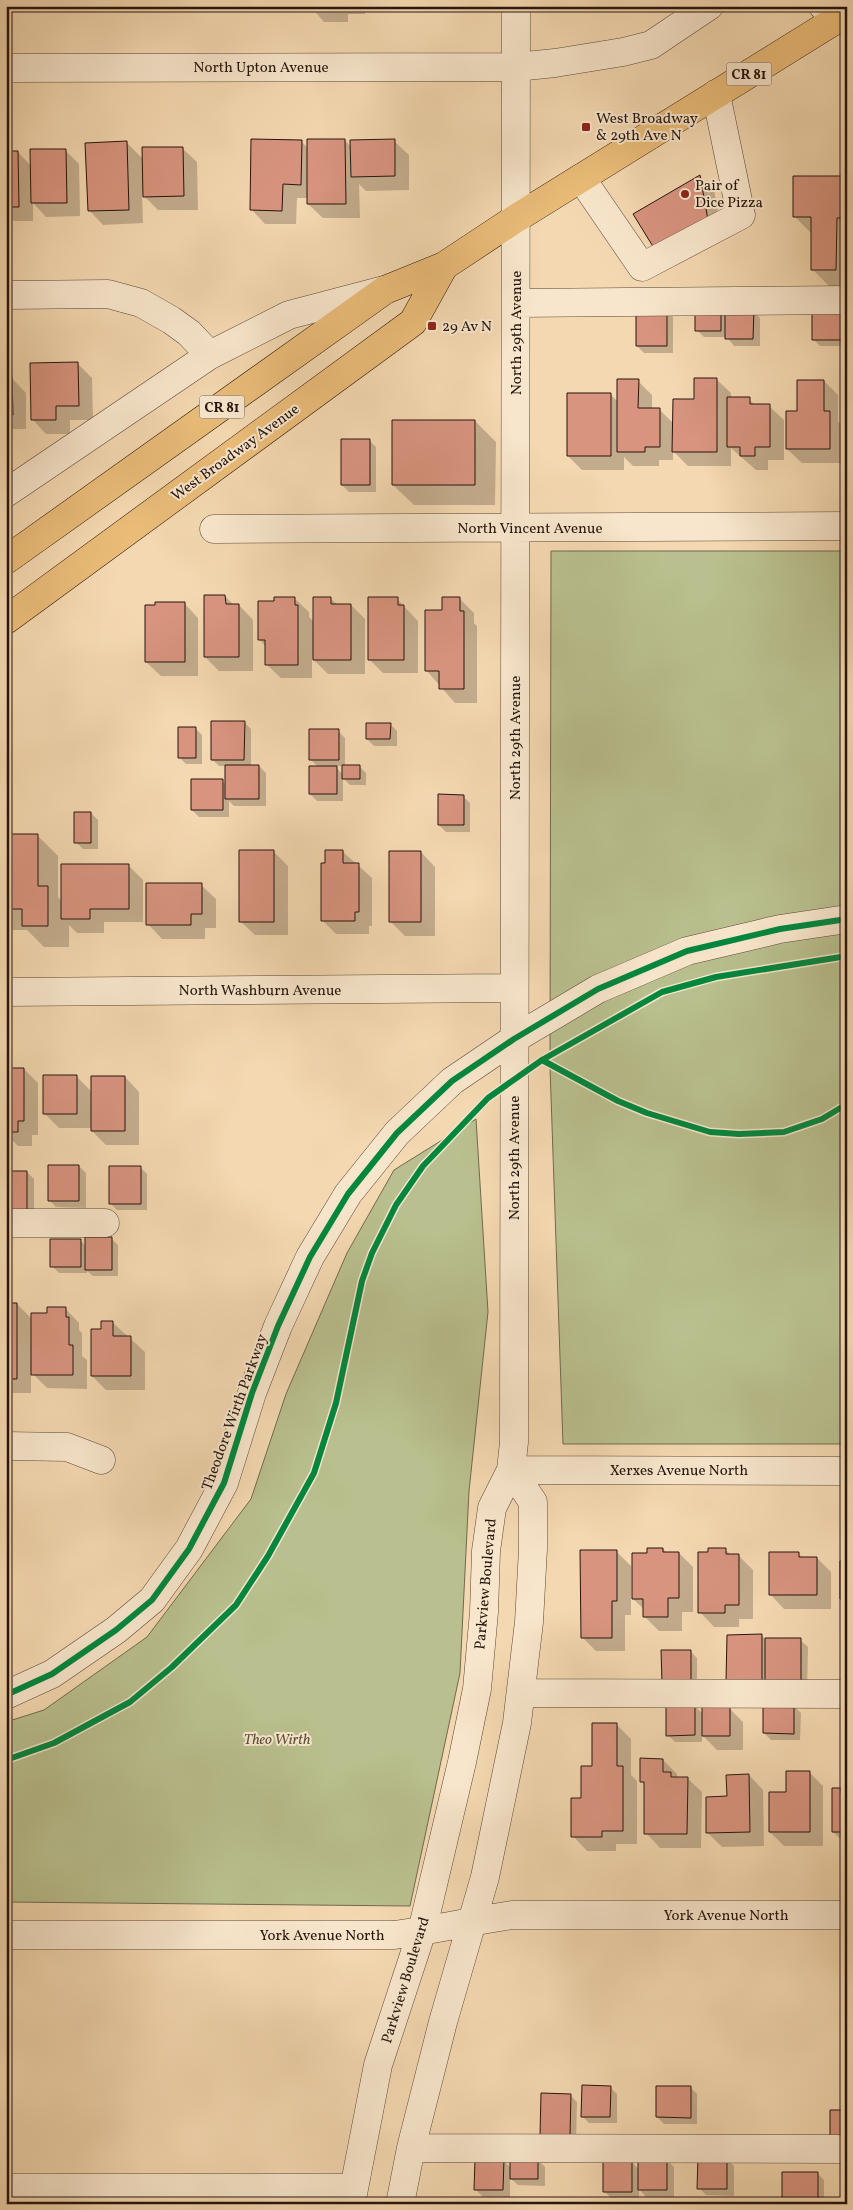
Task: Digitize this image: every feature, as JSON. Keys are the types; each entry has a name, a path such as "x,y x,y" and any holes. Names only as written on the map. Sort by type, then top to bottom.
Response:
{"main road":[{"name":"West Broadway Avenue","path":"6,560 385,290 444,266 515,219 847,13"},
{"name":"West Broadway Avenue","path":"6,620 413,322 444,266"}],"street":[{"name":"North 29th Avenue","path":"511,1470 514,1442 516,6"},
{"name":"North Upton Avenue","path":"6,68 516,67 613,54 651,45 709,6"},
{"path":"823,6 847,9"},
{"path":"581,178 642,267 741,215 716,94"},
{"name":"West Broadway Avenue","path":"6,493 210,355 289,315 385,290"},
{"path":"6,294 108,294 141,303 177,324 210,355"},
{"path":"517,303 847,300"},
{"name":"North Vincent Avenue","path":"214,529 847,526"},
{"name":"Theodore Wirth Parkway","path":"6,1695 52,1674 116,1630 152,1600 189,1549 224,1483 252,1393 278,1326 310,1257 348,1194 397,1133 452,1080 514,1039 598,989 687,951 780,929 847,919"},
{"name":"North Washburn Avenue","path":"6,992 514,988"},
{"path":"6,1223 105,1223"},
{"path":"6,1446 67,1446 101,1460"},
{"path":"400,2204 411,2148 471,1921 485,1877 509,1772 521,1694 529,1622 533,1549 533,1502 511,1470"},
{"name":"Xerxes Avenue North","path":"511,1470 847,1470"},
{"name":"Parkview Boulevard","path":"353,2196 378,2065 422,1931 462,1762 477,1689 484,1612 486,1551 492,1508 511,1470"},
{"path":"521,1694 847,1694"},
{"name":"York Avenue North","path":"6,1935 393,1934 422,1931 512,1915 847,1915"},
{"path":"411,2148 847,2149"},
{"path":"6,2188 353,2196"}],"green space":[{"path":"551,551 847,551 847,1444 563,1444 550,1067"},
{"name":"Theo Wirth","path":"476,1119 488,1312 469,1491 460,1673 410,1906 6,1902 6,1722 44,1710 147,1637 251,1499 286,1394 347,1253 394,1170"}],"building":[{"path":"309,6 334,6 334,8 309,8"},
{"path":"251,139 302,140 301,185 283,184 282,211 250,210"},
{"path":"307,139 345,139 346,204 307,204"},
{"path":"395,139 395,176 351,177 350,140"},
{"path":"127,141 129,210 88,211 85,143"},
{"path":"142,147 183,147 184,196 143,197"},
{"path":"30,149 66,149 67,203 31,203"},
{"path":"6,151 18,151 19,207 6,207"},
{"name":"Pair of Dice Pizza","path":"700,175 708,220 657,253 633,214"},
{"path":"793,176 847,176 847,218 837,218 836,270 811,270 811,217 793,217"},
{"path":"636,309 667,309 667,346 636,346"},
{"path":"695,309 721,309 721,331 695,331"},
{"path":"725,309 754,309 753,339 725,339"},
{"path":"812,309 845,309 846,340 812,340"},
{"path":"78,362 79,406 56,406 56,420 31,420 30,363"},
{"path":"6,370 8,377 12,377 13,415 6,415"},
{"path":"694,378 717,378 717,452 672,452 673,399 694,399"},
{"path":"617,379 639,379 638,408 660,408 660,447 645,447 645,452 617,452"},
{"path":"797,380 824,380 824,411 830,411 830,449 786,449 786,411 797,411"},
{"path":"567,393 611,393 611,456 567,456"},
{"path":"727,397 750,397 750,404 770,404 770,447 755,447 755,456 740,456 740,447 727,447"},
{"path":"392,420 475,420 475,485 392,485"},
{"path":"341,439 370,439 370,485 341,485"},
{"path":"204,595 225,595 226,604 239,604 239,657 204,657"},
{"path":"274,597 295,597 295,605 298,605 298,665 265,665 265,640 258,640 258,601 274,601"},
{"path":"313,597 331,597 331,604 351,604 351,660 313,660"},
{"path":"368,597 398,597 398,605 404,605 404,660 368,660"},
{"path":"442,597 460,597 460,611 464,611 464,689 439,689 439,671 425,671 425,610 442,610"},
{"path":"155,602 185,602 185,662 145,662 145,605 155,605"},
{"path":"211,721 245,721 244,760 211,760"},
{"path":"366,723 391,723 390,739 366,739"},
{"path":"178,727 196,727 196,758 178,758"},
{"path":"309,729 339,729 339,760 309,760"},
{"path":"225,765 259,765 259,799 225,799"},
{"path":"342,765 360,765 360,779 342,779"},
{"path":"309,766 337,766 337,794 309,794"},
{"path":"191,779 223,779 223,810 191,810"},
{"path":"438,794 464,795 464,825 438,825"},
{"path":"74,812 91,812 91,843 74,843"},
{"path":"6,834 38,834 38,886 48,886 48,926 22,926 22,909 6,909"},
{"path":"239,850 274,850 274,922 239,922"},
{"path":"325,850 343,850 343,863 359,863 359,912 355,912 355,921 321,921 321,863 325,863"},
{"path":"389,851 421,851 421,922 389,922"},
{"path":"61,864 129,864 129,909 90,909 90,919 61,919"},
{"path":"146,883 202,883 202,914 191,914 191,925 146,925"},
{"path":"6,1068 24,1068 24,1121 18,1121 18,1132 6,1132"},
{"path":"43,1075 77,1075 77,1114 43,1114"},
{"path":"91,1076 125,1076 125,1131 91,1131"},
{"path":"48,1165 79,1165 79,1201 48,1201"},
{"path":"109,1166 141,1166 141,1204 109,1204"},
{"path":"6,1171 27,1171 27,1210 6,1210"},
{"path":"85,1237 112,1237 112,1270 85,1270"},
{"path":"50,1239 81,1239 81,1267 50,1267"},
{"path":"6,1303 17,1303 17,1379 6,1379"},
{"path":"47,1307 66,1307 66,1317 69,1317 69,1345 73,1345 73,1375 31,1375 31,1313 47,1313"},
{"path":"101,1321 113,1321 113,1336 131,1336 131,1376 91,1376 91,1329 101,1329"},
{"path":"647,1548 663,1548 663,1552 679,1552 679,1598 668,1598 668,1617 643,1617 643,1599 632,1599 632,1553 647,1553"},
{"path":"708,1548 726,1548 726,1554 739,1554 739,1605 725,1605 725,1613 698,1613 698,1552 708,1552"},
{"path":"580,1550 617,1550 617,1601 612,1601 612,1638 581,1638"},
{"path":"769,1552 799,1552 799,1557 817,1557 817,1595 769,1595"},
{"path":"840,1561 847,1561 847,1599 840,1599"},
{"path":"762,1634 762,1682 726,1681 727,1635"},
{"path":"765,1638 801,1638 801,1682 765,1682"},
{"path":"661,1650 691,1650 691,1683 662,1683"},
{"path":"763,1704 794,1704 794,1734 763,1733"},
{"path":"666,1705 695,1705 695,1735 666,1736"},
{"path":"702,1707 730,1707 730,1736 702,1736"},
{"path":"592,1723 617,1723 617,1766 623,1766 623,1831 602,1831 602,1837 571,1837 571,1798 581,1798 581,1766 592,1766"},
{"path":"640,1758 663,1759 663,1772 671,1772 671,1777 688,1777 687,1834 644,1834 644,1782 640,1782"},
{"path":"786,1771 810,1771 810,1832 769,1832 769,1792 786,1792"},
{"path":"749,1774 750,1832 706,1833 706,1797 727,1796 726,1775"},
{"path":"832,1788 841,1788 841,1793 847,1793 847,1832 832,1832"},
{"path":"582,2085 611,2086 610,2117 581,2117"},
{"path":"656,2086 691,2086 691,2118 656,2117"},
{"path":"541,2093 571,2094 570,2136 540,2135"},
{"path":"830,2110 847,2110 847,2137 830,2137"},
{"path":"698,2157 727,2158 727,2189 697,2189"},
{"path":"475,2159 504,2159 503,2190 474,2190"},
{"path":"510,2159 538,2159 538,2179 510,2179"},
{"path":"638,2159 667,2159 667,2190 638,2190"},
{"path":"603,2160 632,2161 632,2192 603,2192"},
{"path":"782,2172 818,2172 818,2204 782,2204"}],"cycle path":[{"path":"6,1695 52,1674 116,1630 152,1600 189,1549 224,1483 252,1393 278,1326 310,1257 348,1194 397,1133 452,1081 514,1039 598,989 687,951 780,929 847,919"},
{"path":"6,1760 54,1743 130,1702 172,1667 236,1605 268,1556 314,1473 336,1403 362,1281 372,1253 396,1205 423,1166 488,1098 542,1060 662,992 716,977 847,956"},
{"path":"542,1060 618,1101 647,1113 710,1132 739,1134 784,1132 822,1119 847,1104"}],"place":[{"name":"West Broadway & 29th Ave N","path":"586,127"},
{"name":"Pair of Dice Pizza","path":"685,194"},
{"name":"29 Av N","path":"432,326"}]}
